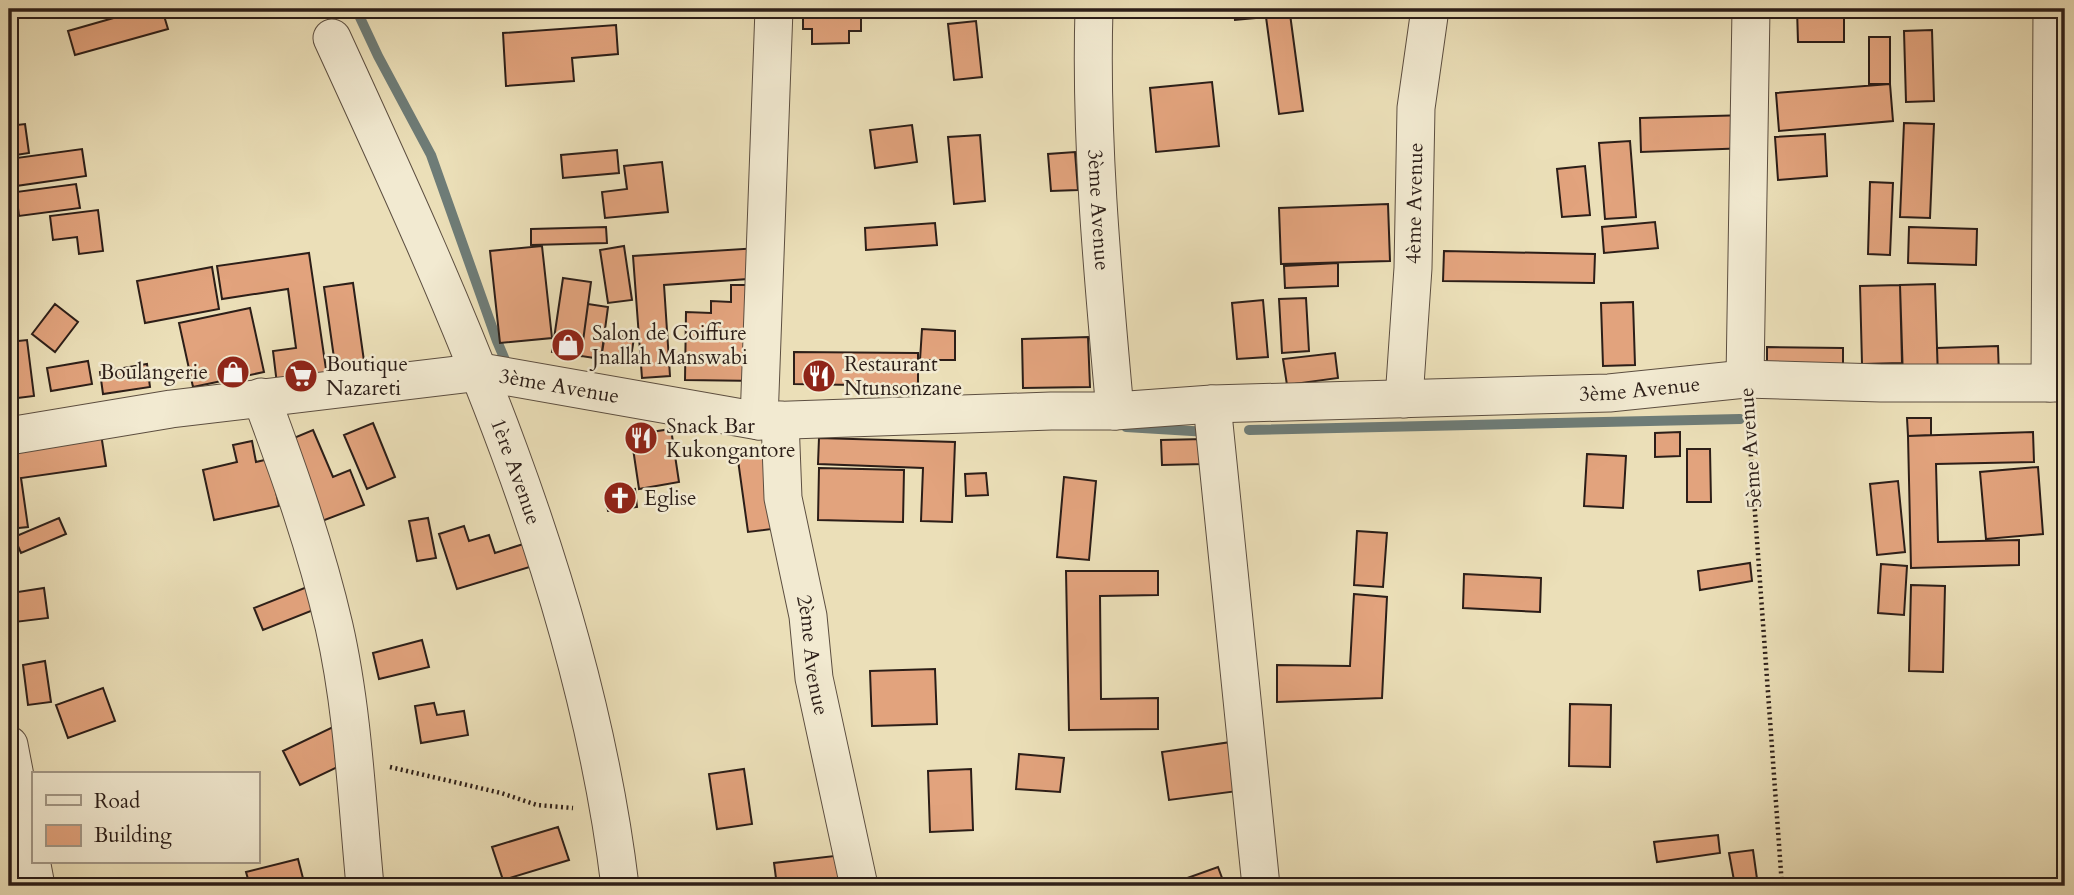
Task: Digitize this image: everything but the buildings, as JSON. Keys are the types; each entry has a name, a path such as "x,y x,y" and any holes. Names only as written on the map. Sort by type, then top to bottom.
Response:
{"street":[{"name":"2ème Avenue","path":"774,9 769,421 808,616 817,691 859,886"},
{"name":"3ème Avenue","path":"1094,9 1092,78 1098,215 1115,411"},
{"name":"4ème Avenue","path":"1404,399 1413,268 1416,108 1430,9"},
{"name":"5ème Avenue","path":"1745,379 1751,9"},
{"path":"2052,9 2057,383"},
{"name":"1ère Avenue","path":"332,38 481,372 556,587 611,814 620,886"},
{"name":"3ème Avenue","path":"9,436 171,409 481,372 769,421 1038,411 1115,411 1212,404 1609,393 1745,379 1881,383 2057,383"},
{"path":"261,397 298,499 334,626 345,692 365,886"},
{"path":"1212,404 1261,886"},
{"path":"9,745 36,886"}],"path":[{"name":"5ème Avenue","path":"1745,379 1782,886"},
{"path":"352,757 501,793 537,805 596,810 611,814"}],"waterway":[{"path":"356,9 431,155 508,367"},
{"path":"1249,430 1740,419"},
{"path":"1126,427 1208,432"}],"place":[{"name":"Salon de Coiffure Jnallah Manswabi","path":"568,345"},
{"name":"Boulangerie","path":"233,372"},
{"name":"Boutique Nazareti","path":"301,376"},
{"name":"Restaurant Ntunsonzane","path":"819,376"},
{"name":"Snack Bar Kukongantore","path":"641,438"},
{"name":"Eglise","path":"620,498"}]}
